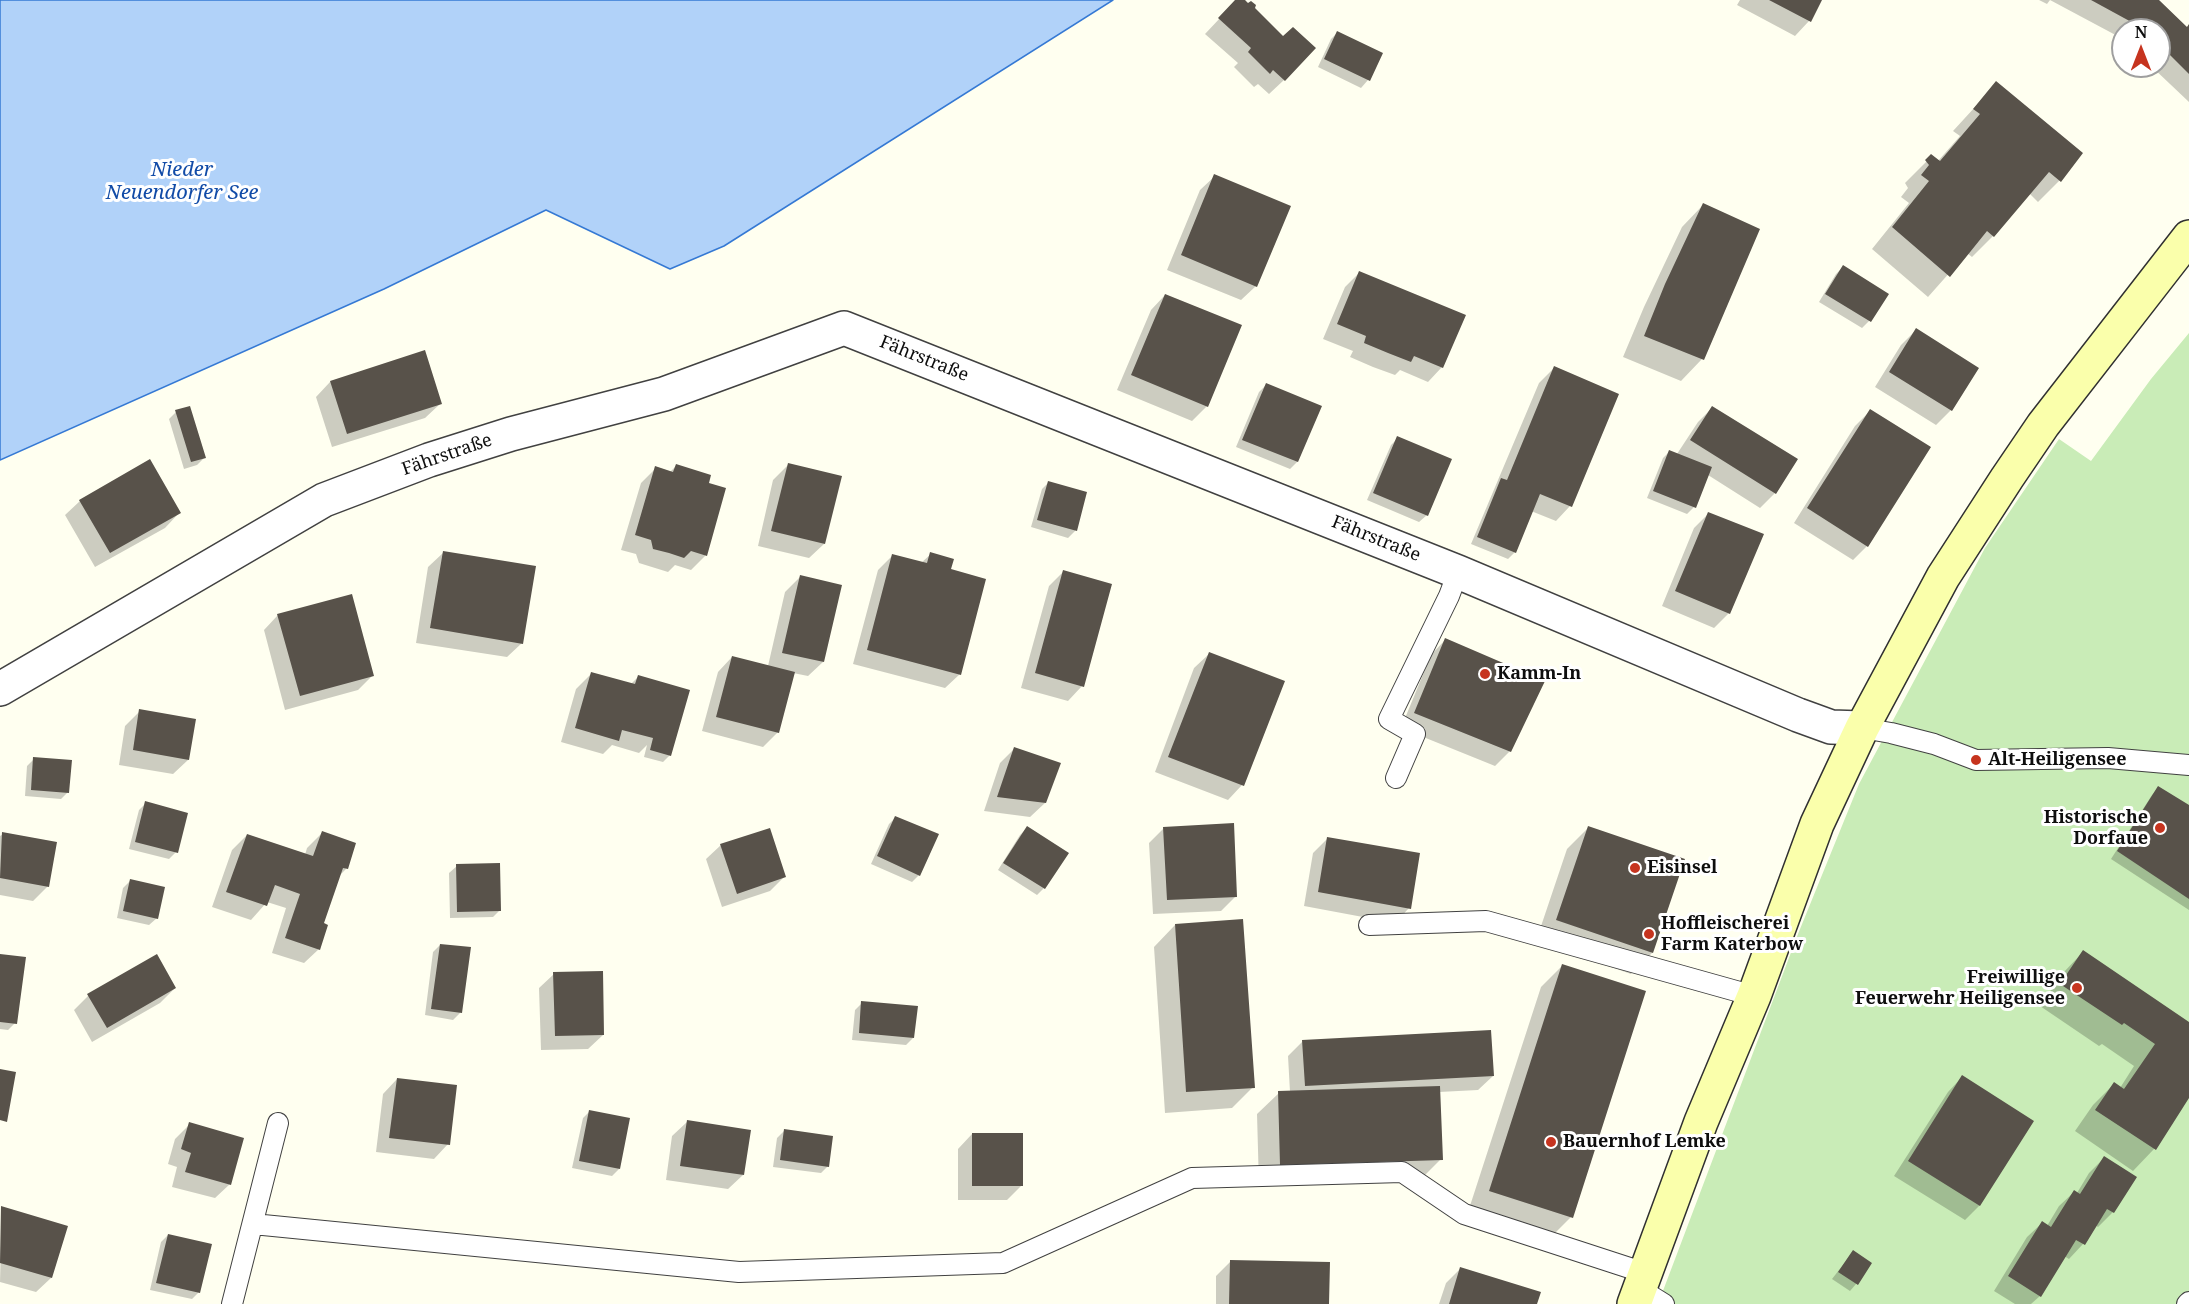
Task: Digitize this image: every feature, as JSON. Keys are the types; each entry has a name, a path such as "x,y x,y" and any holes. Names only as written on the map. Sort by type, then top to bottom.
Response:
{"main road":[{"path":"1646,1293 1701,1122 1754,996 1817,824 1862,728 1943,577 2007,478 2050,416 2189,237"}],"street":[{"name":"Fährstraße","path":"0,689 324,500 429,460 511,434 664,394 844,328 1458,572 1798,715 1831,727 1862,728"}],"lane":[{"path":"1396,778 1415,734 1389,719 1449,596 1458,572"},
{"path":"1862,728 1934,744 1976,760 2108,758 2189,765"},
{"path":"1369,925 1486,921 1754,996"},
{"path":"232,1304 278,1123"},
{"path":"252,1224 739,1272 1003,1263 1192,1178 1402,1172 1464,1214 1646,1293"}],"green space":[{"path":"2189,333 2189,1304 1658,1304 1798,934 1859,784 1985,548 2059,439 2091,461 2151,379"}],"water":[{"name":"Nieder Neuendorfer See","path":"0,0 1113,0 724,246 670,269 546,210 384,289 0,460"}],"building":[{"path":"1235,0 1245,0 1248,3 1251,1 1283,36 1293,27 1316,48 1285,81 1273,70 1270,74 1248,52 1251,48 1218,18"},
{"path":"1769,0 1822,0 1811,22"},
{"path":"2091,0 2159,0 2187,27 2189,24 2189,74 2171,56 2171,18 2124,18"},
{"path":"1337,31 1383,53 1370,81 1324,59"},
{"path":"1996,81 2083,153 2061,182 2049,172 1994,237 1987,231 1950,277 1892,227 1929,181 1921,175 1929,165 1925,160 1931,154 1940,161 1980,114 1973,109"},
{"path":"1214,174 1291,206 1257,287 1181,255"},
{"path":"1703,203 1760,229 1704,360 1644,336 1665,284"},
{"path":"1843,265 1889,294 1871,322 1825,294"},
{"path":"1359,271 1466,315 1443,368 1414,356 1411,362 1388,353 1364,343 1366,336 1337,324"},
{"path":"1165,294 1242,325 1208,407 1131,375"},
{"path":"1916,328 1979,368 1952,411 1889,372"},
{"path":"425,350 442,404 347,434 330,381"},
{"path":"1554,366 1619,394 1572,507 1540,494 1516,553 1477,537 1501,478 1507,480"},
{"path":"1266,383 1322,406 1298,462 1242,440"},
{"path":"190,406 206,458 191,462 175,410"},
{"path":"1712,406 1798,459 1776,494 1690,440"},
{"path":"1870,409 1931,447 1868,547 1807,508"},
{"path":"1397,436 1452,459 1428,516 1373,493"},
{"path":"1669,450 1712,467 1696,508 1653,491"},
{"path":"150,459 181,513 110,553 79,500"},
{"path":"788,463 842,476 825,544 771,531"},
{"path":"676,464 711,475 709,483 726,488 707,556 691,551 684,558 653,549 651,540 635,535 655,466 673,472"},
{"path":"1048,481 1087,492 1077,531 1037,520"},
{"path":"1708,512 1764,534 1730,614 1675,591"},
{"path":"443,551 536,566 523,644 430,628"},
{"path":"930,552 954,559 951,569 986,579 961,675 867,650 892,554 927,563"},
{"path":"1063,570 1112,584 1084,687 1035,673"},
{"path":"800,575 842,585 824,662 782,653"},
{"path":"352,594 374,676 300,696 277,614"},
{"path":"1445,638 1545,681 1511,752 1414,713"},
{"path":"1209,652 1285,681 1244,786 1168,757"},
{"path":"732,656 795,672 779,733 716,717"},
{"path":"591,672 635,684 638,675 690,690 671,756 650,750 653,738 622,730 619,741 575,728"},
{"path":"139,709 196,719 189,760 133,750"},
{"path":"1014,747 1061,763 1046,803 997,797"},
{"path":"33,757 72,760 69,793 31,790"},
{"name":"Historische Dorfaue","path":"2158,786 2189,805 2189,899 2117,851"},
{"path":"145,801 188,813 178,853 135,842"},
{"path":"895,816 939,834 920,876 877,856"},
{"path":"1234,823 1237,897 1167,900 1163,827"},
{"path":"1027,826 1069,853 1045,889 1003,863"},
{"path":"1588,826 1685,859 1653,953 1556,920"},
{"path":"770,828 786,877 737,894 720,844"},
{"path":"322,831 356,843 348,869 343,868 324,923 328,925 320,950 285,938 300,894 275,885 267,906 226,892 247,834 313,856"},
{"path":"2,832 57,842 49,887 0,878"},
{"path":"1327,837 1420,853 1411,909 1318,892"},
{"path":"500,863 501,911 457,912 456,864"},
{"path":"130,879 165,887 158,919 123,911"},
{"path":"1243,919 1255,1088 1186,1092 1175,924"},
{"path":"440,944 471,947 462,1013 431,1009"},
{"path":"2083,950 2189,1022 2189,1098 2156,1150 2095,1110 2114,1082 2124,1089 2155,1044 2060,984"},
{"path":"0,954 26,957 17,1024 0,1022"},
{"path":"157,954 176,988 107,1028 87,994"},
{"path":"1562,964 1646,991 1573,1218 1489,1191"},
{"path":"603,971 604,1035 555,1036 553,972"},
{"path":"861,1001 918,1006 914,1038 859,1033"},
{"path":"1491,1030 1494,1076 1305,1086 1302,1040"},
{"path":"0,1069 16,1072 7,1122 0,1120"},
{"path":"1962,1075 2034,1121 1980,1206 1908,1161"},
{"path":"397,1078 457,1085 450,1145 389,1138"},
{"path":"1440,1086 1443,1160 1280,1165 1278,1091"},
{"path":"589,1110 630,1118 620,1169 579,1161"},
{"path":"687,1120 751,1130 744,1175 680,1166"},
{"path":"189,1122 244,1138 231,1185 185,1172 191,1153 181,1149"},
{"path":"784,1129 833,1136 829,1167 780,1160"},
{"path":"972,1133 1023,1133 1023,1186 972,1186"},
{"path":"2104,1156 2137,1177 2114,1213 2107,1209 2085,1245 2076,1240 2041,1297 2008,1276 2042,1221 2051,1227 2074,1190 2080,1194"},
{"path":"1,1206 68,1226 52,1278 0,1263"},
{"path":"168,1234 212,1244 200,1293 156,1283"},
{"path":"1853,1250 1872,1263 1858,1285 1838,1272"},
{"path":"1230,1260 1330,1262 1329,1304 1229,1304"},
{"path":"1460,1267 1541,1292 1537,1304 1449,1304"}],"place":[{"name":"Kamm-In","path":"1485,674"},
{"name":"Alt-Heiligensee","path":"1976,760"},
{"name":"Historische Dorfaue","path":"2160,828"},
{"name":"Eisinsel","path":"1635,868"},
{"name":"Hoffleischerei Farm Katerbow","path":"1649,934"},
{"name":"Freiwillige Feuerwehr Heiligensee","path":"2077,988"},
{"name":"Bauernhof Lemke","path":"1551,1142"}]}
